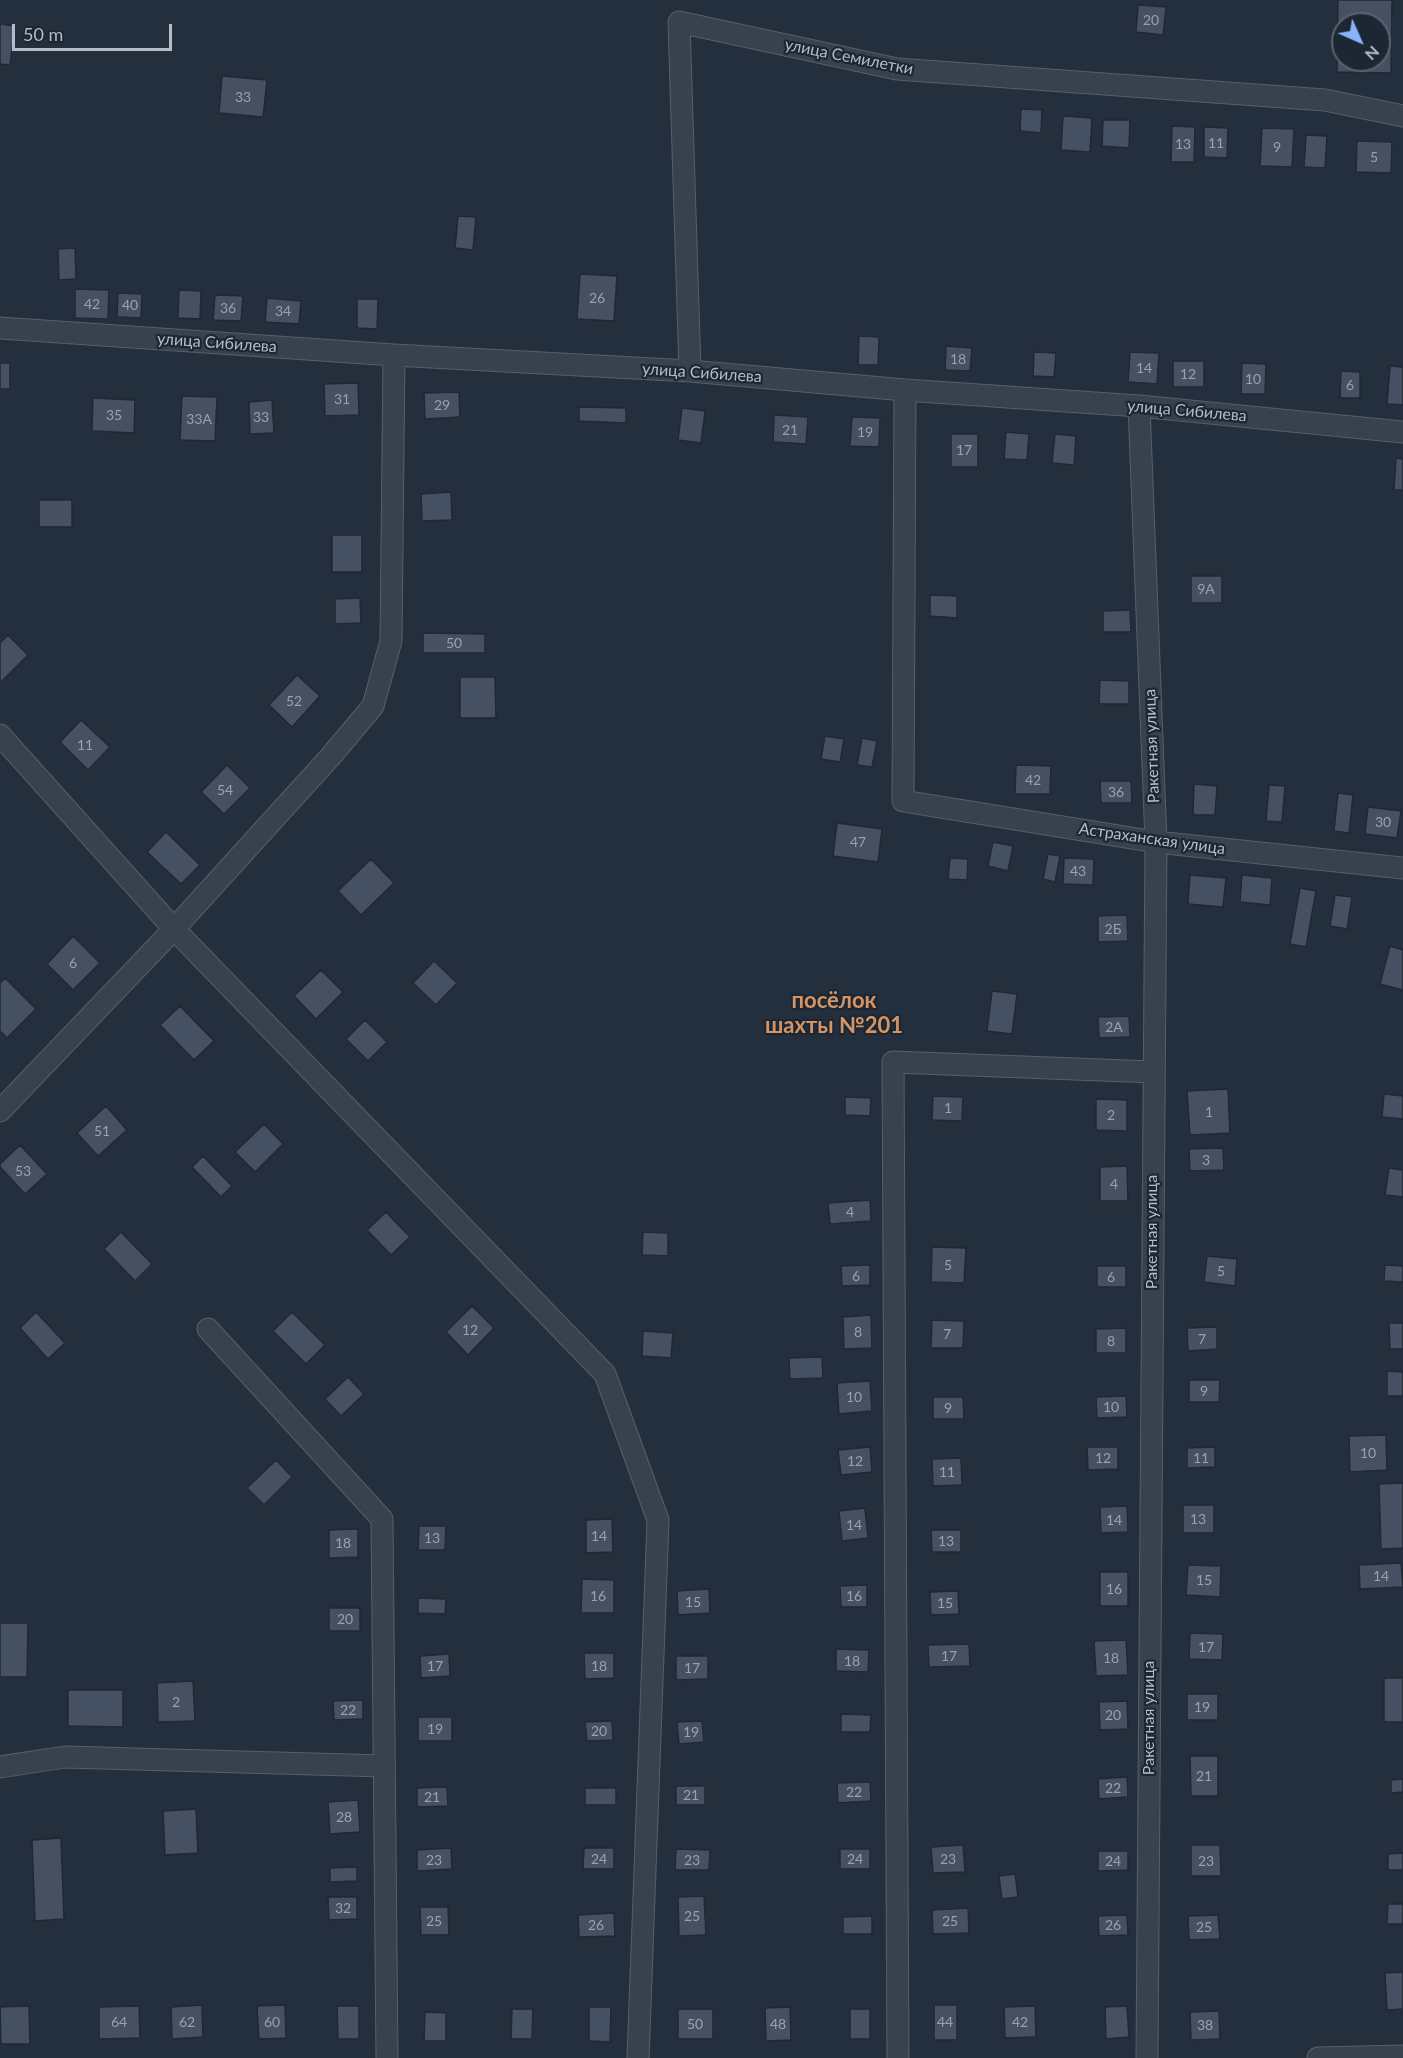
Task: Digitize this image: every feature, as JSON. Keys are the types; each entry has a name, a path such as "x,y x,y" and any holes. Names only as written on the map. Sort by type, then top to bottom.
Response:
{"street":[{"name":"улица Семилетки","path":"690,371 679,22 897,69 1325,100 1403,116"},
{"name":"улица Сибилева","path":"0,328 394,355 690,371 905,390 1139,406 1403,432"},
{"path":"0,1111 174,928 331,756 373,705 391,641 394,355"},
{"name":"Астраханская улица","path":"905,390 903,801 1156,842 1403,868"},
{"name":"Ракетная улица","path":"1139,406 1156,842 1147,2058"},
{"path":"0,735 174,928 605,1374 658,1520 638,2058"},
{"path":"898,2058 893,1062 1153,1072"},
{"path":"208,1329 382,1519 387,2058"},
{"path":"0,1767 64,1757 384,1766"},
{"path":"1318,2058 1403,2056"}],"building":[{"path":"1338,0 1392,0 1391,73 1337,72 1391,72 1391,12 1338,12"},
{"path":"1138,5 1166,7 1163,35 1136,32"},
{"path":"0,24 15,26 10,65 0,64"},
{"path":"222,76 267,80 263,117 219,113"},
{"path":"1021,109 1042,110 1041,133 1020,131"},
{"path":"1063,116 1092,118 1090,152 1061,150"},
{"path":"1103,120 1130,120 1129,148 1102,146"},
{"path":"1172,126 1195,127 1194,162 1171,162"},
{"path":"1204,127 1228,128 1227,158 1204,157"},
{"path":"1262,128 1294,129 1292,167 1260,166"},
{"path":"1306,135 1327,136 1325,168 1304,167"},
{"path":"1357,141 1392,142 1391,173 1356,172"},
{"path":"458,216 476,217 473,250 455,248"},
{"path":"75,248 76,279 59,280 58,249"},
{"path":"580,274 617,276 614,321 577,319"},
{"path":"75,289 109,290 108,319 75,318"},
{"path":"179,290 201,291 200,319 178,318"},
{"path":"118,293 142,294 141,318 117,317"},
{"path":"215,295 243,296 241,321 213,320"},
{"path":"267,298 301,301 299,324 265,322"},
{"path":"357,299 378,299 377,329 357,328"},
{"path":"859,336 879,337 878,365 858,365"},
{"path":"946,346 972,348 970,371 945,370"},
{"path":"1034,352 1056,353 1054,377 1033,376"},
{"path":"1130,352 1159,353 1157,384 1128,382"},
{"path":"1173,361 1204,361 1204,387 1173,387"},
{"path":"0,363 10,363 10,389 0,389"},
{"path":"1242,363 1266,364 1265,394 1241,394"},
{"path":"1390,366 1403,367 1403,405 1387,404"},
{"path":"1341,371 1360,372 1360,398 1340,398"},
{"path":"358,383 359,415 325,416 324,384"},
{"path":"459,392 460,417 425,419 424,393"},
{"path":"182,396 217,397 215,441 180,440"},
{"path":"93,398 135,400 134,433 92,431"},
{"path":"272,400 274,433 250,434 249,402"},
{"path":"579,407 626,408 626,423 579,421"},
{"path":"682,408 705,411 701,443 678,440"},
{"path":"774,415 808,417 806,444 773,442"},
{"path":"852,417 880,418 879,447 850,446"},
{"path":"1006,432 1029,434 1027,460 1004,459"},
{"path":"951,434 978,434 978,467 951,467"},
{"path":"1055,434 1076,436 1074,465 1052,463"},
{"path":"1396,458 1403,459 1403,490 1394,490"},
{"path":"451,492 452,520 422,521 421,494"},
{"path":"39,500 72,500 72,527 39,527"},
{"path":"332,535 362,535 362,572 332,572"},
{"path":"1191,576 1222,576 1222,603 1191,603"},
{"path":"930,595 957,596 957,618 930,616"},
{"path":"360,598 361,623 335,624 335,599"},
{"path":"1130,610 1131,632 1103,632 1103,611"},
{"path":"423,633 485,634 485,653 423,653"},
{"path":"8,635 28,655 0,683 0,643"},
{"path":"297,675 320,696 292,727 269,705"},
{"path":"460,677 495,677 496,718 460,718"},
{"path":"1100,680 1129,681 1129,704 1099,704"},
{"path":"81,720 110,747 88,770 60,742"},
{"path":"825,736 844,739 840,762 821,759"},
{"path":"862,738 877,741 872,767 857,765"},
{"path":"227,765 250,788 224,814 201,792"},
{"path":"1016,765 1051,766 1050,794 1015,794"},
{"path":"1100,781 1131,781 1132,803 1101,803"},
{"path":"1194,784 1217,786 1215,815 1193,815"},
{"path":"1269,785 1285,786 1282,822 1266,821"},
{"path":"1338,793 1353,795 1349,833 1334,831"},
{"path":"1368,807 1401,811 1397,838 1365,834"},
{"path":"837,823 882,829 878,862 833,856"},
{"path":"166,832 200,865 181,884 147,852"},
{"path":"993,842 1013,846 1008,871 988,866"},
{"path":"1048,854 1060,856 1055,882 1043,879"},
{"path":"950,858 968,859 967,880 948,879"},
{"path":"1064,858 1094,859 1093,885 1063,884"},
{"path":"371,859 394,883 361,915 338,891"},
{"path":"1190,875 1226,878 1223,907 1188,904"},
{"path":"1242,875 1272,878 1270,905 1240,902"},
{"path":"1300,888 1316,891 1306,947 1290,944"},
{"path":"1335,895 1352,897 1347,929 1330,926"},
{"path":"1127,915 1128,941 1098,942 1098,916"},
{"path":"73,936 100,963 73,990 47,964"},
{"path":"1390,946 1403,950 1403,990 1380,984"},
{"path":"434,961 457,983 436,1005 413,983"},
{"path":"321,970 343,992 316,1019 294,996"},
{"path":"5,978 36,1009 7,1038 0,1031 0,983"},
{"path":"992,991 1017,994 1012,1034 987,1031"},
{"path":"180,1006 214,1041 194,1060 160,1025"},
{"path":"1129,1016 1130,1037 1099,1038 1098,1017"},
{"path":"365,1020 387,1042 368,1061 346,1039"},
{"path":"1228,1089 1230,1133 1190,1135 1187,1091"},
{"path":"1384,1094 1403,1096 1403,1119 1382,1117"},
{"path":"933,1096 963,1097 962,1121 932,1120"},
{"path":"845,1097 871,1098 870,1116 845,1115"},
{"path":"1096,1099 1127,1100 1127,1131 1096,1130"},
{"path":"106,1106 127,1130 98,1156 77,1133"},
{"path":"264,1124 283,1144 255,1172 235,1152"},
{"path":"20,1145 47,1174 25,1194 0,1167 0,1164"},
{"path":"1223,1148 1224,1170 1190,1171 1189,1149"},
{"path":"203,1156 232,1186 221,1197 192,1167"},
{"path":"1127,1166 1128,1201 1100,1201 1100,1167"},
{"path":"1389,1168 1403,1170 1403,1197 1385,1195"},
{"path":"870,1200 871,1221 830,1224 828,1203"},
{"path":"386,1212 410,1237 391,1255 367,1230"},
{"path":"121,1232 152,1264 135,1281 104,1249"},
{"path":"643,1232 668,1233 668,1256 642,1255"},
{"path":"932,1247 966,1248 964,1283 931,1282"},
{"path":"1207,1256 1237,1259 1235,1286 1204,1282"},
{"path":"870,1265 870,1285 842,1286 841,1266"},
{"path":"1385,1265 1403,1266 1403,1282 1384,1281"},
{"path":"1097,1266 1126,1266 1126,1287 1097,1287"},
{"path":"472,1306 494,1328 468,1355 446,1332"},
{"path":"36,1312 65,1343 48,1359 20,1328"},
{"path":"292,1312 325,1345 306,1364 273,1331"},
{"path":"871,1315 872,1348 844,1349 843,1317"},
{"path":"932,1320 964,1321 963,1348 931,1348"},
{"path":"1389,1323 1403,1323 1403,1349 1390,1349"},
{"path":"1217,1327 1217,1349 1188,1351 1187,1328"},
{"path":"1126,1328 1126,1353 1096,1353 1096,1329"},
{"path":"643,1331 673,1333 671,1358 642,1356"},
{"path":"822,1357 823,1378 790,1379 789,1358"},
{"path":"1387,1371 1403,1372 1403,1396 1387,1396"},
{"path":"348,1377 364,1394 341,1416 325,1399"},
{"path":"1189,1380 1220,1380 1219,1402 1189,1402"},
{"path":"870,1381 872,1411 839,1414 837,1383"},
{"path":"1126,1396 1127,1417 1097,1418 1096,1397"},
{"path":"933,1397 963,1397 964,1419 933,1419"},
{"path":"1386,1435 1387,1470 1350,1472 1349,1436"},
{"path":"870,1447 872,1472 841,1475 838,1450"},
{"path":"1087,1447 1118,1447 1118,1469 1088,1470"},
{"path":"1215,1447 1215,1467 1187,1468 1187,1448"},
{"path":"961,1458 962,1485 933,1486 932,1459"},
{"path":"276,1460 292,1477 264,1505 247,1488"},
{"path":"1403,1483 1403,1548 1381,1549 1379,1484"},
{"path":"1183,1505 1214,1505 1214,1533 1183,1533"},
{"path":"1127,1506 1128,1532 1101,1533 1100,1507"},
{"path":"865,1508 868,1538 842,1541 839,1511"},
{"path":"612,1519 613,1552 586,1553 586,1520"},
{"path":"419,1526 446,1526 445,1550 418,1550"},
{"path":"358,1529 358,1557 329,1558 329,1530"},
{"path":"931,1530 961,1530 961,1552 932,1552"},
{"path":"1401,1563 1403,1587 1360,1589 1359,1565"},
{"path":"1188,1565 1221,1566 1220,1597 1186,1595"},
{"path":"1100,1572 1128,1572 1128,1606 1100,1606"},
{"path":"582,1579 614,1580 614,1613 581,1613"},
{"path":"867,1585 867,1607 841,1607 840,1586"},
{"path":"709,1589 710,1613 678,1615 677,1591"},
{"path":"958,1591 959,1614 931,1615 930,1592"},
{"path":"418,1598 446,1599 445,1614 418,1613"},
{"path":"329,1608 360,1608 360,1631 329,1631"},
{"path":"0,1623 28,1623 27,1677 0,1677"},
{"path":"1190,1633 1223,1634 1222,1660 1189,1659"},
{"path":"1126,1640 1128,1675 1096,1676 1094,1641"},
{"path":"969,1644 970,1666 929,1667 928,1645"},
{"path":"836,1649 869,1650 868,1672 836,1671"},
{"path":"584,1653 614,1653 614,1678 585,1679"},
{"path":"449,1654 450,1676 421,1678 420,1656"},
{"path":"676,1656 708,1656 708,1679 676,1680"},
{"path":"1384,1678 1403,1678 1403,1722 1384,1722"},
{"path":"193,1681 195,1721 158,1722 157,1683"},
{"path":"68,1690 123,1690 123,1727 68,1726"},
{"path":"1187,1694 1218,1694 1218,1720 1187,1720"},
{"path":"363,1700 363,1719 334,1720 333,1701"},
{"path":"1127,1701 1128,1729 1100,1730 1099,1702"},
{"path":"841,1714 871,1715 870,1732 841,1732"},
{"path":"418,1717 452,1717 452,1741 418,1741"},
{"path":"612,1721 613,1740 587,1741 585,1722"},
{"path":"702,1721 704,1742 679,1744 677,1722"},
{"path":"1190,1756 1218,1756 1218,1796 1191,1796"},
{"path":"1127,1777 1128,1797 1099,1799 1098,1779"},
{"path":"1403,1779 1403,1792 1391,1793 1391,1780"},
{"path":"870,1782 871,1801 838,1803 837,1783"},
{"path":"676,1786 705,1786 705,1805 676,1805"},
{"path":"447,1787 448,1806 417,1807 417,1788"},
{"path":"585,1788 616,1788 616,1805 585,1805"},
{"path":"358,1800 360,1832 330,1834 328,1802"},
{"path":"196,1809 198,1853 165,1855 163,1811"},
{"path":"61,1838 64,1919 35,1921 32,1840"},
{"path":"963,1845 965,1872 933,1873 931,1847"},
{"path":"1191,1845 1220,1845 1221,1876 1191,1876"},
{"path":"451,1848 452,1869 417,1871 417,1850"},
{"path":"584,1848 614,1848 614,1869 583,1869"},
{"path":"676,1849 710,1850 709,1870 675,1870"},
{"path":"840,1849 870,1849 870,1869 840,1869"},
{"path":"1098,1851 1128,1851 1128,1870 1098,1871"},
{"path":"1403,1853 1403,1870 1388,1870 1388,1854"},
{"path":"357,1867 357,1881 330,1882 330,1868"},
{"path":"1015,1874 1018,1897 1002,1899 999,1876"},
{"path":"704,1896 706,1935 679,1936 678,1897"},
{"path":"328,1897 357,1897 357,1919 329,1920"},
{"path":"1388,1904 1403,1904 1403,1924 1387,1924"},
{"path":"420,1907 448,1907 449,1935 421,1935"},
{"path":"968,1908 969,1933 933,1934 932,1910"},
{"path":"614,1913 615,1936 579,1937 578,1915"},
{"path":"1127,1915 1128,1935 1099,1936 1098,1916"},
{"path":"1218,1915 1220,1939 1189,1940 1188,1916"},
{"path":"872,1916 872,1934 843,1934 843,1917"},
{"path":"1403,1972 1403,2009 1387,2010 1385,1973"},
{"path":"202,2005 203,2037 172,2039 171,2007"},
{"path":"285,2005 286,2038 259,2039 257,2006"},
{"path":"934,2005 957,2005 957,2040 934,2040"},
{"path":"29,2006 30,2044 1,2044 0,2007"},
{"path":"139,2006 140,2038 99,2039 99,2007"},
{"path":"337,2006 359,2006 359,2039 338,2039"},
{"path":"1035,2006 1036,2037 1005,2038 1004,2007"},
{"path":"1127,2006 1129,2037 1106,2039 1105,2007"},
{"path":"589,2007 611,2007 610,2042 589,2041"},
{"path":"790,2007 791,2040 766,2041 765,2008"},
{"path":"512,2009 533,2009 532,2039 511,2039"},
{"path":"678,2009 713,2009 713,2039 678,2039"},
{"path":"850,2009 870,2009 870,2039 850,2039"},
{"path":"1219,2011 1220,2039 1191,2040 1190,2012"},
{"path":"425,2012 446,2013 446,2041 424,2041"}],"district":[{"name":"посёлок шахты №201","path":"834,1014"}]}
